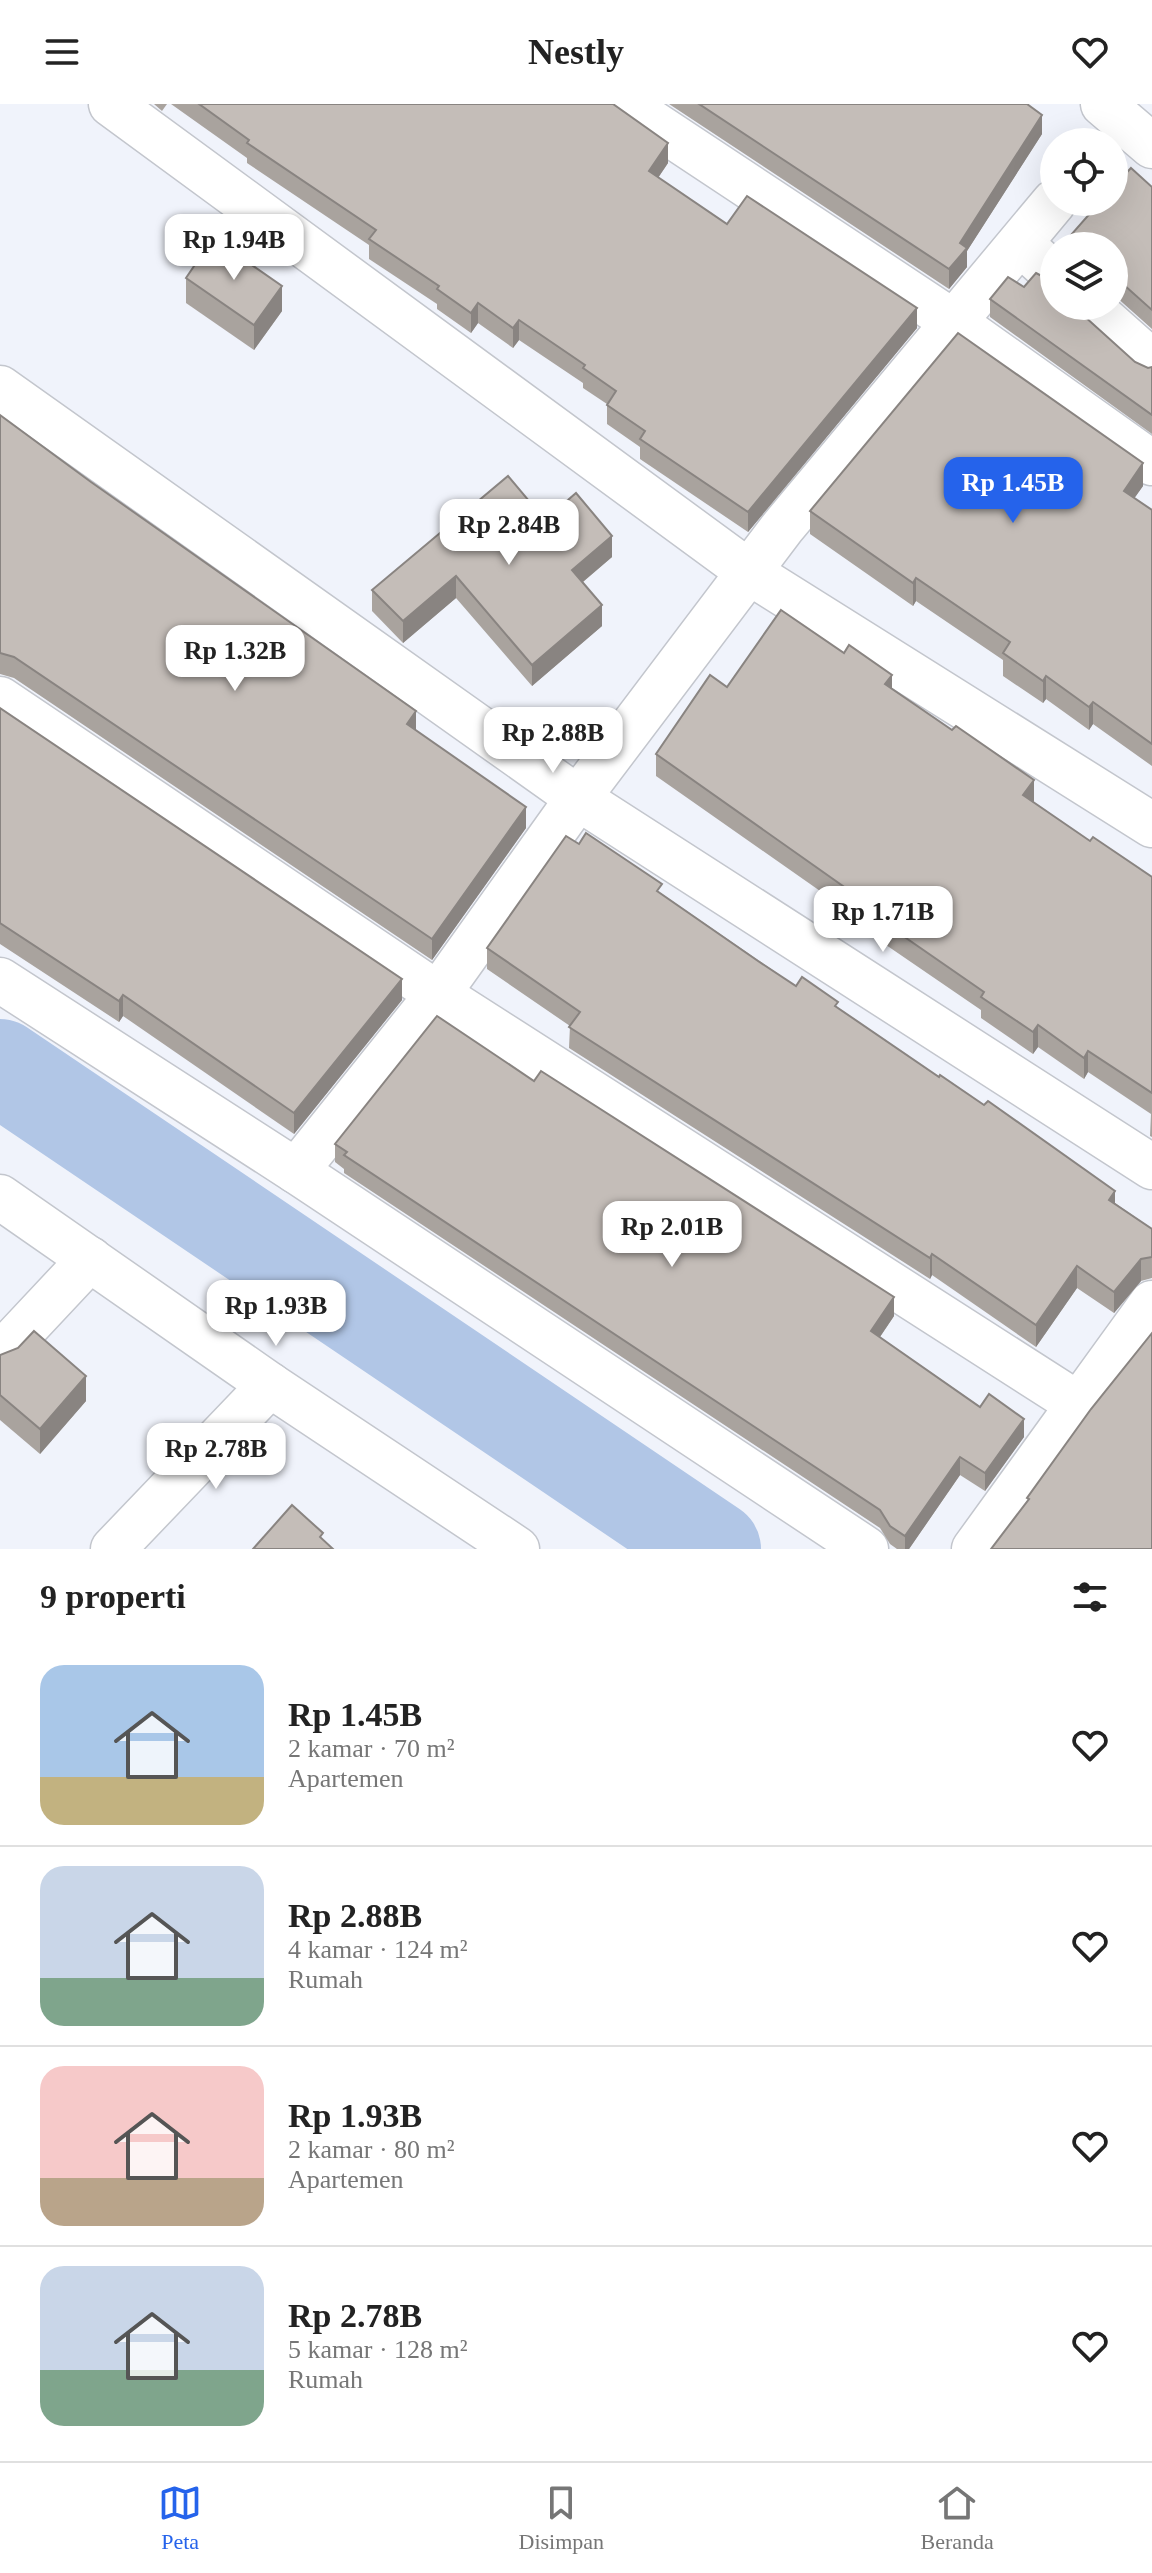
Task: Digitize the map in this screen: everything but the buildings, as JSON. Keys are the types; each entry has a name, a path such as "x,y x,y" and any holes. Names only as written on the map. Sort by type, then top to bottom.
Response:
{"street":[{"path":"111,104 749,572 1152,825"},
{"path":"624,104 955,323 1152,463"},
{"path":"296,1171 438,994 578,798 749,572 1043,216"},
{"path":"1021,244 1040,261"},
{"path":"1105,320 1152,362"},
{"path":"0,388 578,798 1152,1167"},
{"path":"0,699 438,994 1078,1404"},
{"path":"0,980 296,1171 866,1549"},
{"path":"0,1197 510,1547"},
{"path":"0,1355 90,1259"},
{"path":"974,1549 1152,1303"},
{"path":"113,1549 270,1385"}],"waterway":[{"path":"0,1067 713,1549"}]}
